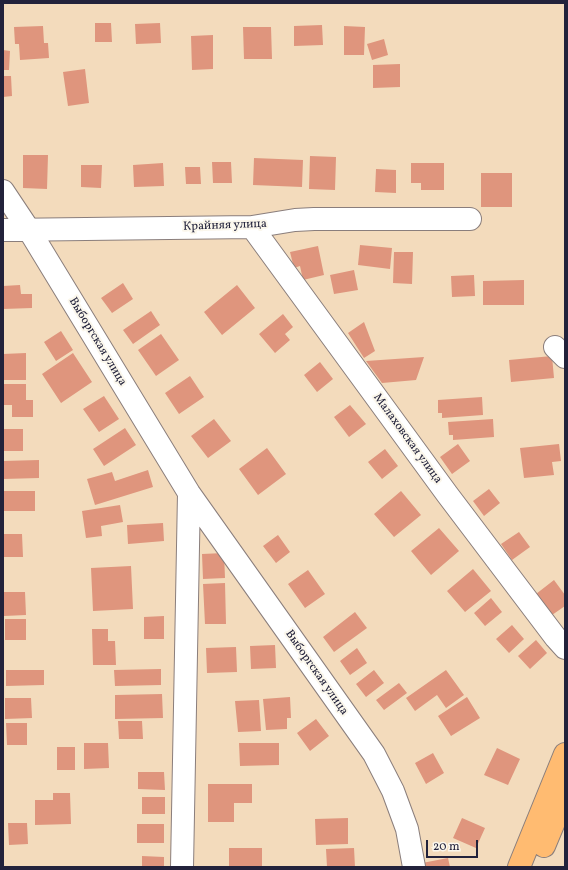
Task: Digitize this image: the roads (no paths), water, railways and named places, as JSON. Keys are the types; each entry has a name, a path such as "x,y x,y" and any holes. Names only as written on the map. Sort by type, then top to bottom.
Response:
{"main road":[{"path":"519,867 565,754"},
{"path":"535,867 565,796"}],"street":[{"name":"Выборгская улица","path":"3,191 29,230 189,494 374,754 393,791 407,829 414,867"},
{"name":"Крайняя улица","path":"3,230 252,227 295,220 314,219 470,219"},
{"name":"Малаховская улица","path":"252,227 447,494 565,648"},
{"path":"182,867 189,494"}]}
